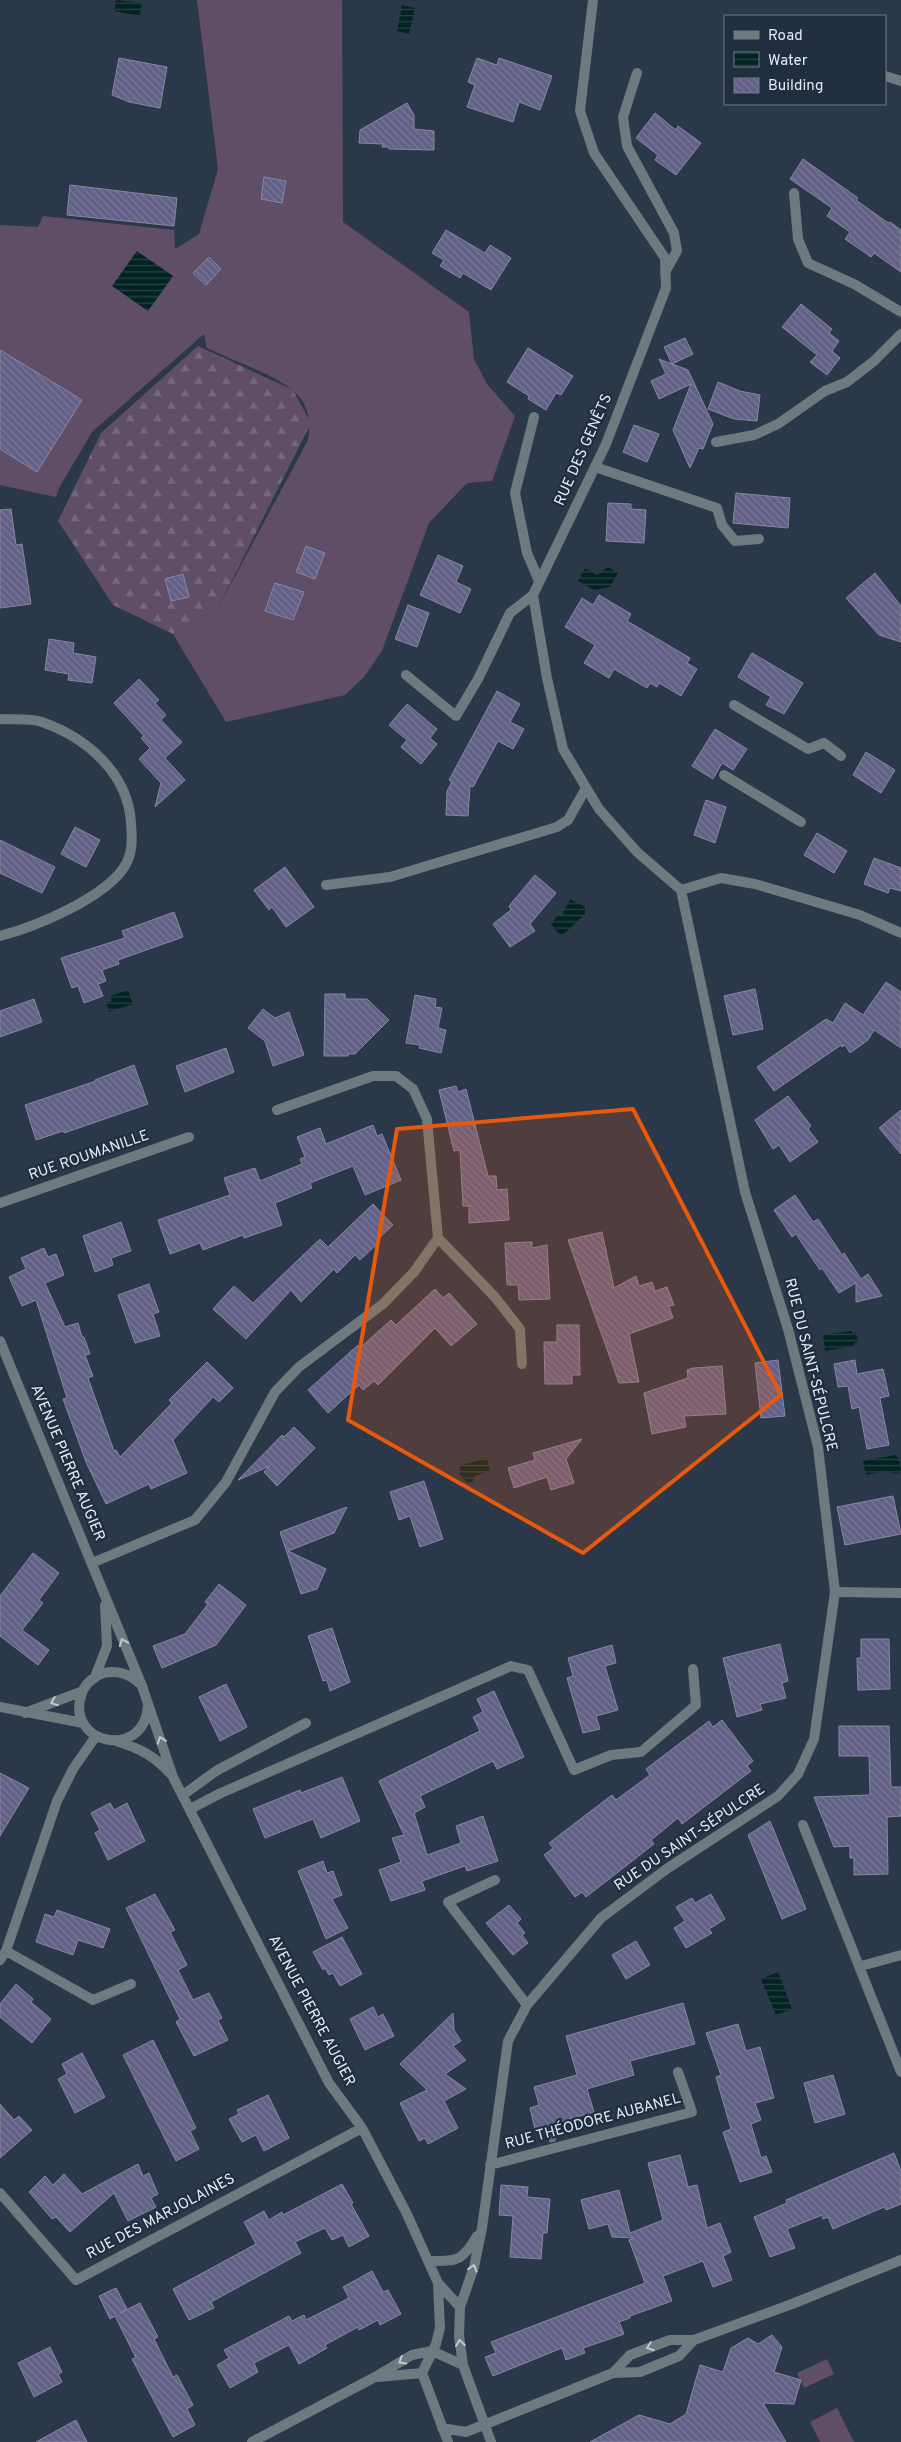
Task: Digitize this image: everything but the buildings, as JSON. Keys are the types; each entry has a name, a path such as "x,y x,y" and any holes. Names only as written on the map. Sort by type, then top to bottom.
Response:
{"street":[{"name":"RUE DES GENÊTS","path":"533,594 606,444 666,288 665,258 594,152 580,111 593,0"},
{"path":"637,73 623,117 627,146 674,233 676,251 665,272"},
{"path":"886,76 901,81"},
{"path":"794,193 798,239 808,264 854,284 901,312"},
{"path":"716,442 754,435 778,424 824,391 847,382 874,362 901,334"},
{"path":"534,417 515,493 528,553 539,581"},
{"path":"594,467 717,508 722,525 735,541 759,539"},
{"path":"406,675 456,716 478,679 510,613 533,594"},
{"path":"533,594 547,678 563,749 599,809 637,852 681,890 721,878 755,884 860,915 901,933"},
{"path":"734,705 808,749 824,743 841,756"},
{"path":"0,719 40,721 84,742 116,774 130,806 132,841 126,864 108,884 96,893 22,931 0,936"},
{"path":"724,775 801,822"},
{"path":"326,885 390,877 557,828 568,820 586,788"},
{"name":"RUE DU SAINT-SÉPULCRE","path":"460,2307 474,2267 482,2228 508,2041 527,2005 602,1918 668,1868 778,1796 798,1774 814,1739 835,1592 818,1447 788,1329 745,1192 681,890"},
{"path":"277,1110 374,1076 396,1076 413,1089 427,1119 438,1238 494,1296 520,1329 522,1364"},
{"name":"RUE ROUMANILLE","path":"0,1203 189,1138"},
{"path":"92,1562 195,1520 226,1482 276,1392 299,1366 383,1304 414,1272 438,1238"},
{"name":"AVENUE PIERRE AUGIER","path":"0,1341 142,1686"},
{"path":"835,1592 901,1593"},
{"path":"24,1713 83,1691 95,1677 107,1646 105,1597"},
{"path":"190,1809 221,1793 511,1666 528,1670 574,1770 611,1755 641,1752 696,1705 693,1669"},
{"path":"83,1691 80,1712 83,1723 96,1736 115,1741 128,1738 137,1732 146,1718 148,1703 142,1686 128,1675 120,1672 102,1673 95,1677"},
{"name":"AVENUE PIERRE AUGIER","path":"148,1703 173,1777 329,2083 362,2128 406,2212 438,2283 460,2307"},
{"path":"0,1707 83,1723"},
{"path":"183,1795 216,1771 306,1723"},
{"path":"96,1736 73,1769 57,1801 3,1955 94,2000 131,1984"},
{"name":"AVENUE PIERRE AUGIER","path":"115,1741 140,1748 157,1759 173,1777"},
{"path":"803,1825 861,1966 901,2072"},
{"path":"495,1880 448,1902 527,2005"},
{"path":"861,1966 901,1955"},
{"name":"RUE THÉODORE AUBANEL","path":"490,2165 692,2112 678,2072"},
{"name":"RUE DES MARJOLAINES","path":"0,2194 76,2280 362,2128"},
{"name":"RUE DU SAINT-SÉPULCRE","path":"428,2262 456,2261 469,2250 482,2228"},
{"path":"613,2373 630,2354 670,2340 694,2340 792,2304 901,2260"},
{"name":"AVENUE PIERRE AUGIER","path":"422,2373 440,2328 438,2283"},
{"path":"460,2307 459,2336 463,2365 491,2442"},
{"path":"442,2428 466,2432 485,2422 613,2373 640,2372 679,2356 694,2340"},
{"path":"252,2442 375,2377 412,2355 432,2351 463,2365"},
{"path":"375,2377 422,2373 448,2442"}],"highlighted area":[{"path":"633,1109 781,1395 583,1553 348,1420 397,1129"}],"green space":[{"path":"197,0 342,0 343,222 469,312 474,359 487,384 515,416 492,481 467,483 429,523 382,651 364,677 345,695 226,722 173,634 218,608 308,440 308,413 297,394 288,386 266,374 207,348 204,334 92,432 59,488 56,497 0,485 0,225 38,227 43,216 174,230 175,249 199,234 218,169"},
{"path":"198,346 293,390 311,423 218,608 173,634 113,605 58,521 101,433"},
{"path":"827,2359 834,2374 804,2388 797,2373"},
{"path":"837,2408 854,2442 820,2442 810,2422"}],"water":[{"path":"116,0 142,3 140,16 114,11"},
{"path":"402,5 415,8 409,34 397,31"},
{"path":"137,251 173,276 148,311 112,286"},
{"path":"608,567 618,573 610,587 594,590 578,581 585,568 597,575"},
{"path":"570,899 585,907 585,914 564,934 559,934 551,924 558,915 562,915"},
{"path":"128,990 133,1004 109,1012 106,1003 112,1001 110,996"},
{"path":"852,1331 852,1334 856,1333 858,1342 854,1343 854,1346 825,1351 823,1335"},
{"path":"895,1455 899,1459 901,1470 899,1473 893,1474 887,1471 866,1475 863,1461"},
{"path":"487,1458 490,1471 475,1476 472,1483 466,1482 459,1473 461,1465"},
{"path":"778,1972 792,2009 776,2015 761,1979"}]}
